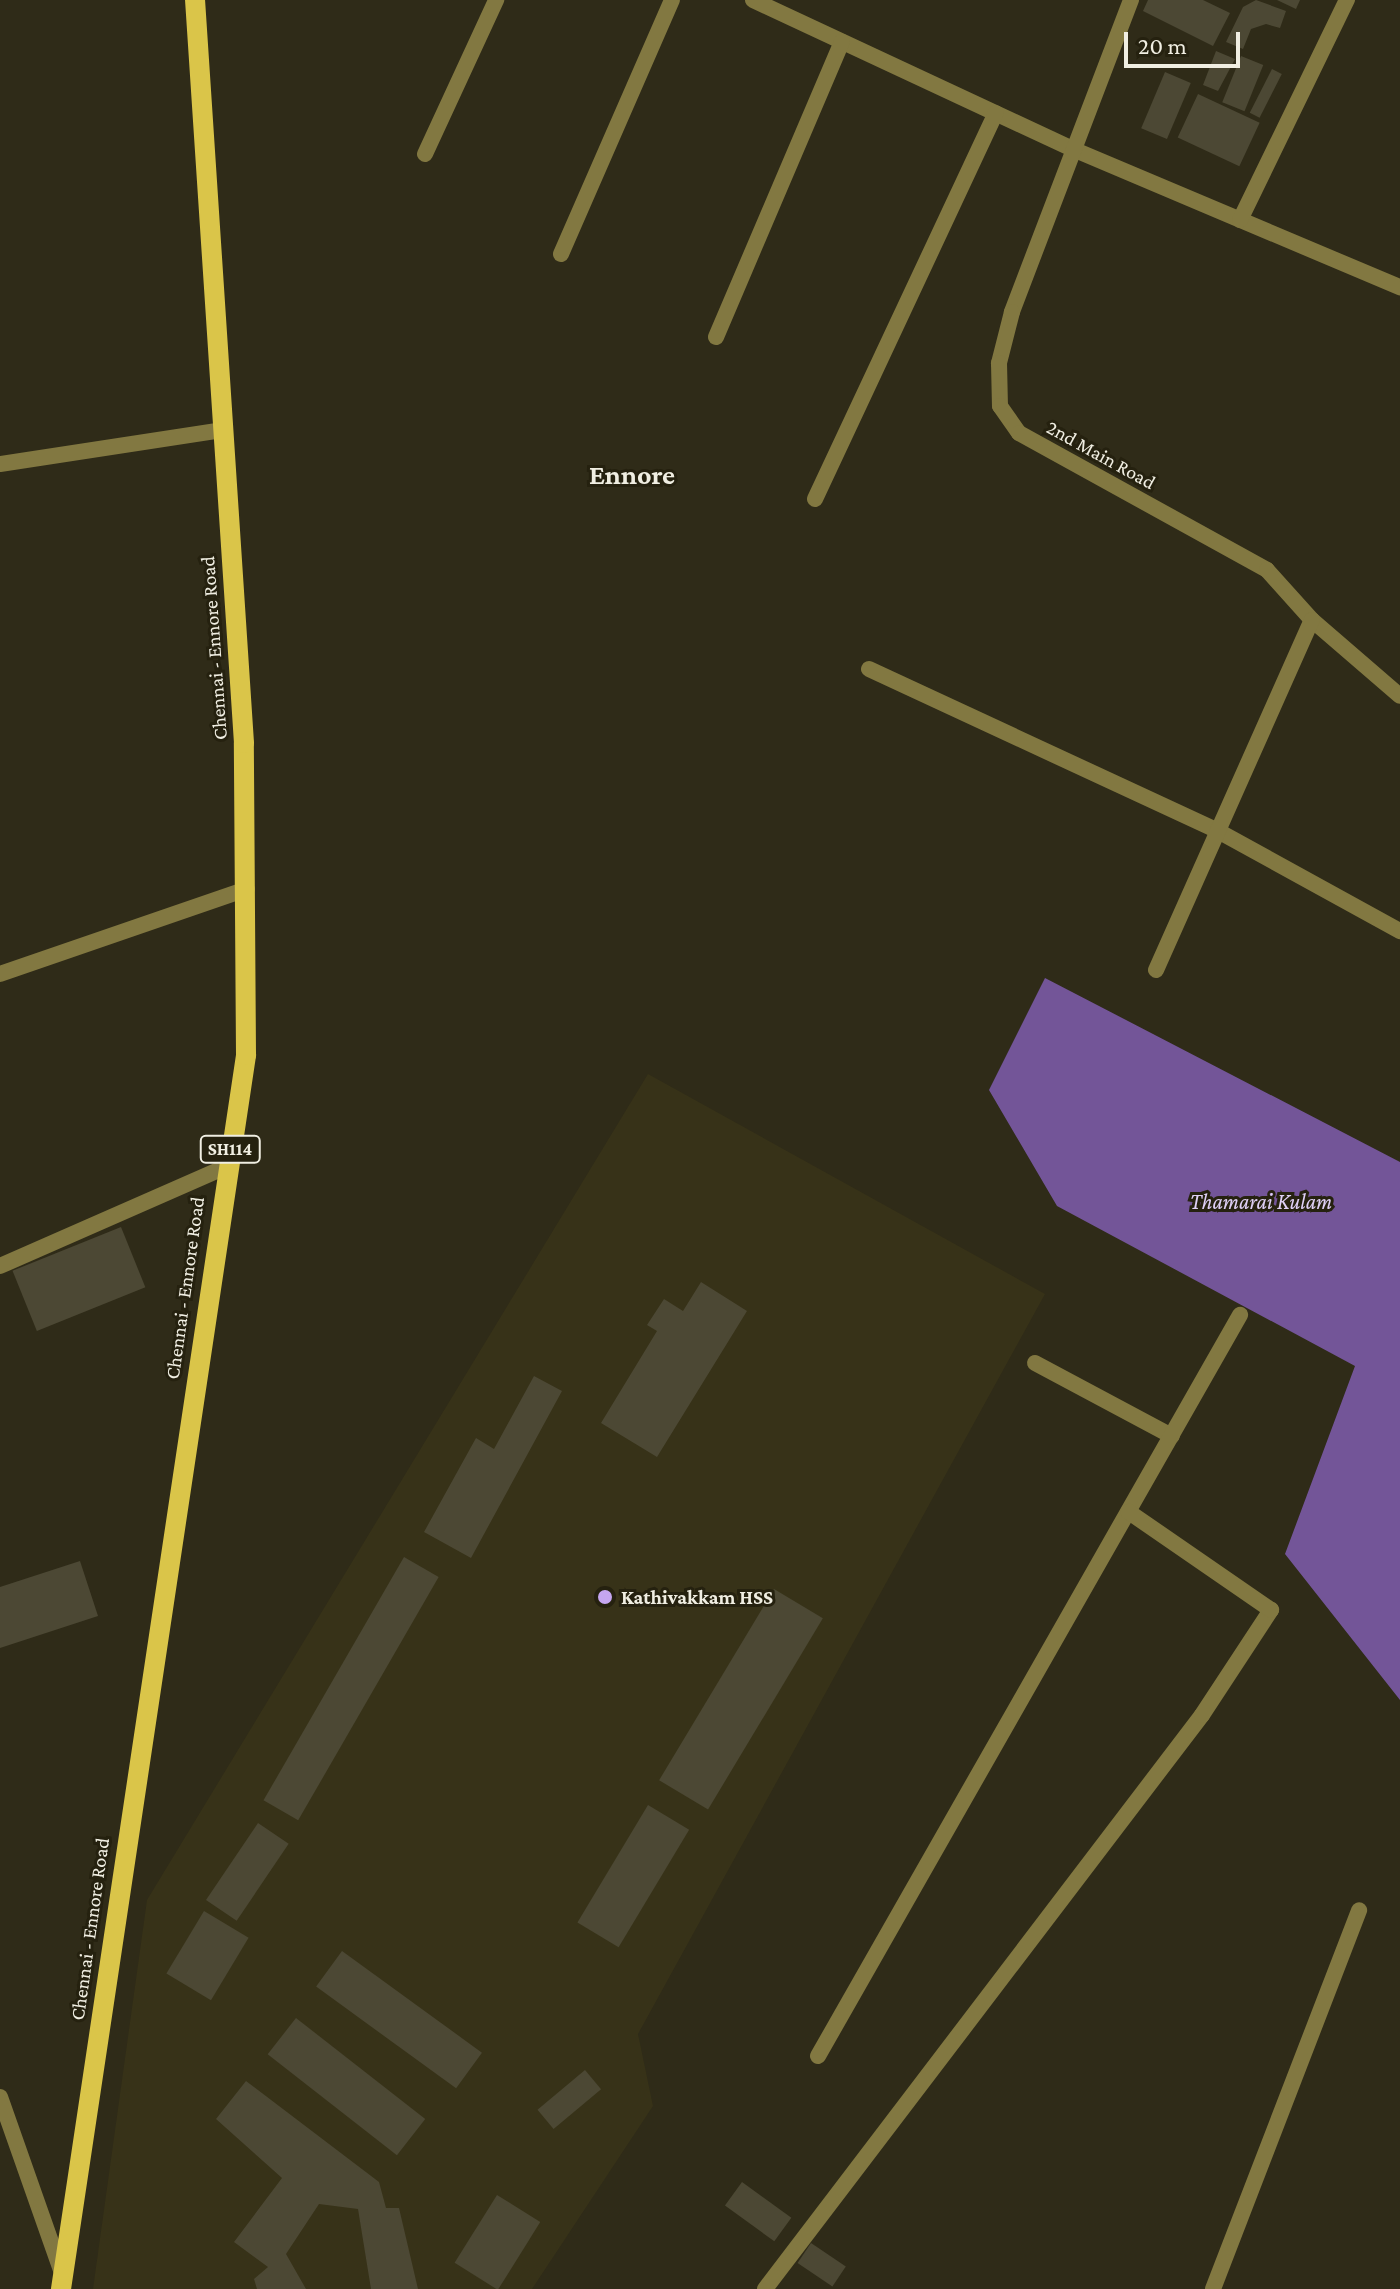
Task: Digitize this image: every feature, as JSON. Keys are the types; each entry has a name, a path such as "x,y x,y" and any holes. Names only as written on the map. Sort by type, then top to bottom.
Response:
{"main road":[{"name":"Chennai - Ennore Road","path":"62,2282 246,1055 244,743 195,0"}],"street":[{"path":"425,154 496,0"},
{"path":"561,254 672,0"},
{"path":"753,0 1075,150 1400,287"},
{"name":"2nd Main Road","path":"1131,0 1012,312 999,363 1000,406 1019,433 1267,570 1312,620 1400,696"},
{"path":"1240,220 1347,0"},
{"path":"716,337 842,42"},
{"path":"815,499 996,113"},
{"path":"0,464 223,430"},
{"path":"1156,970 1312,620"},
{"path":"869,669 1218,831 1400,931"},
{"path":"0,974 247,889"},
{"path":"0,1266 228,1166"},
{"path":"818,2056 1240,1315"},
{"path":"1035,1363 1172,1436"},
{"path":"765,2289 1202,1715 1271,1610 1129,1512"},
{"path":"1213,2289 1359,1910"},
{"path":"0,2097 62,2282"}],"shaded area":[{"name":"Kathivakkam HSS","path":"648,1074 1045,1294 638,2034 653,2106 532,2289 93,2289 147,1900"}],"water":[{"name":"Thamarai Kulam","path":"1045,978 1400,1162 1400,1700 1285,1554 1355,1366 1057,1206 989,1090"}],"building":[{"path":"1148,0 1203,0 1230,13 1213,46 1143,11"},
{"path":"1256,0 1286,11 1280,28 1266,24 1251,29 1243,49 1226,42 1243,7"},
{"path":"1277,0 1300,0 1296,9"},
{"path":"1216,51 1235,59 1218,91 1203,85"},
{"path":"1241,56 1263,65 1245,111 1222,102"},
{"path":"1272,69 1282,74 1260,118 1250,113"},
{"path":"1165,72 1191,83 1167,139 1141,128"},
{"path":"1198,94 1260,123 1239,166 1178,138"},
{"path":"121,1227 145,1287 37,1331 13,1271"},
{"path":"701,1282 747,1311 657,1457 601,1423 657,1331 647,1325 664,1299 683,1311"},
{"path":"534,1376 562,1391 471,1558 424,1532 476,1438 494,1449"},
{"path":"404,1557 439,1577 298,1820 264,1800"},
{"path":"80,1561 98,1616 0,1648 0,1587"},
{"path":"774,1589 823,1618 708,1810 659,1780"},
{"path":"648,1805 689,1830 619,1947 577,1922"},
{"path":"258,1823 289,1844 237,1921 206,1900"},
{"path":"204,1911 249,1938 211,2000 166,1974"},
{"path":"342,1951 482,2053 456,2088 316,1987"},
{"path":"296,2018 425,2119 397,2155 268,2054"},
{"path":"585,2070 601,2089 554,2129 538,2110"},
{"path":"246,2081 379,2182 386,2208 399,2208 418,2289 371,2289 358,2209 319,2204 286,2254 306,2289 257,2289 254,2279 268,2267 234,2242 282,2178 216,2119"},
{"path":"742,2182 791,2218 774,2241 725,2205"},
{"path":"497,2195 540,2222 498,2289 455,2263"},
{"path":"811,2243 846,2266 832,2286 798,2263"}],"place":[{"name":"Kathivakkam HSS","path":"605,1597"}],"district":[{"name":"Ennore","path":"632,475"}]}
